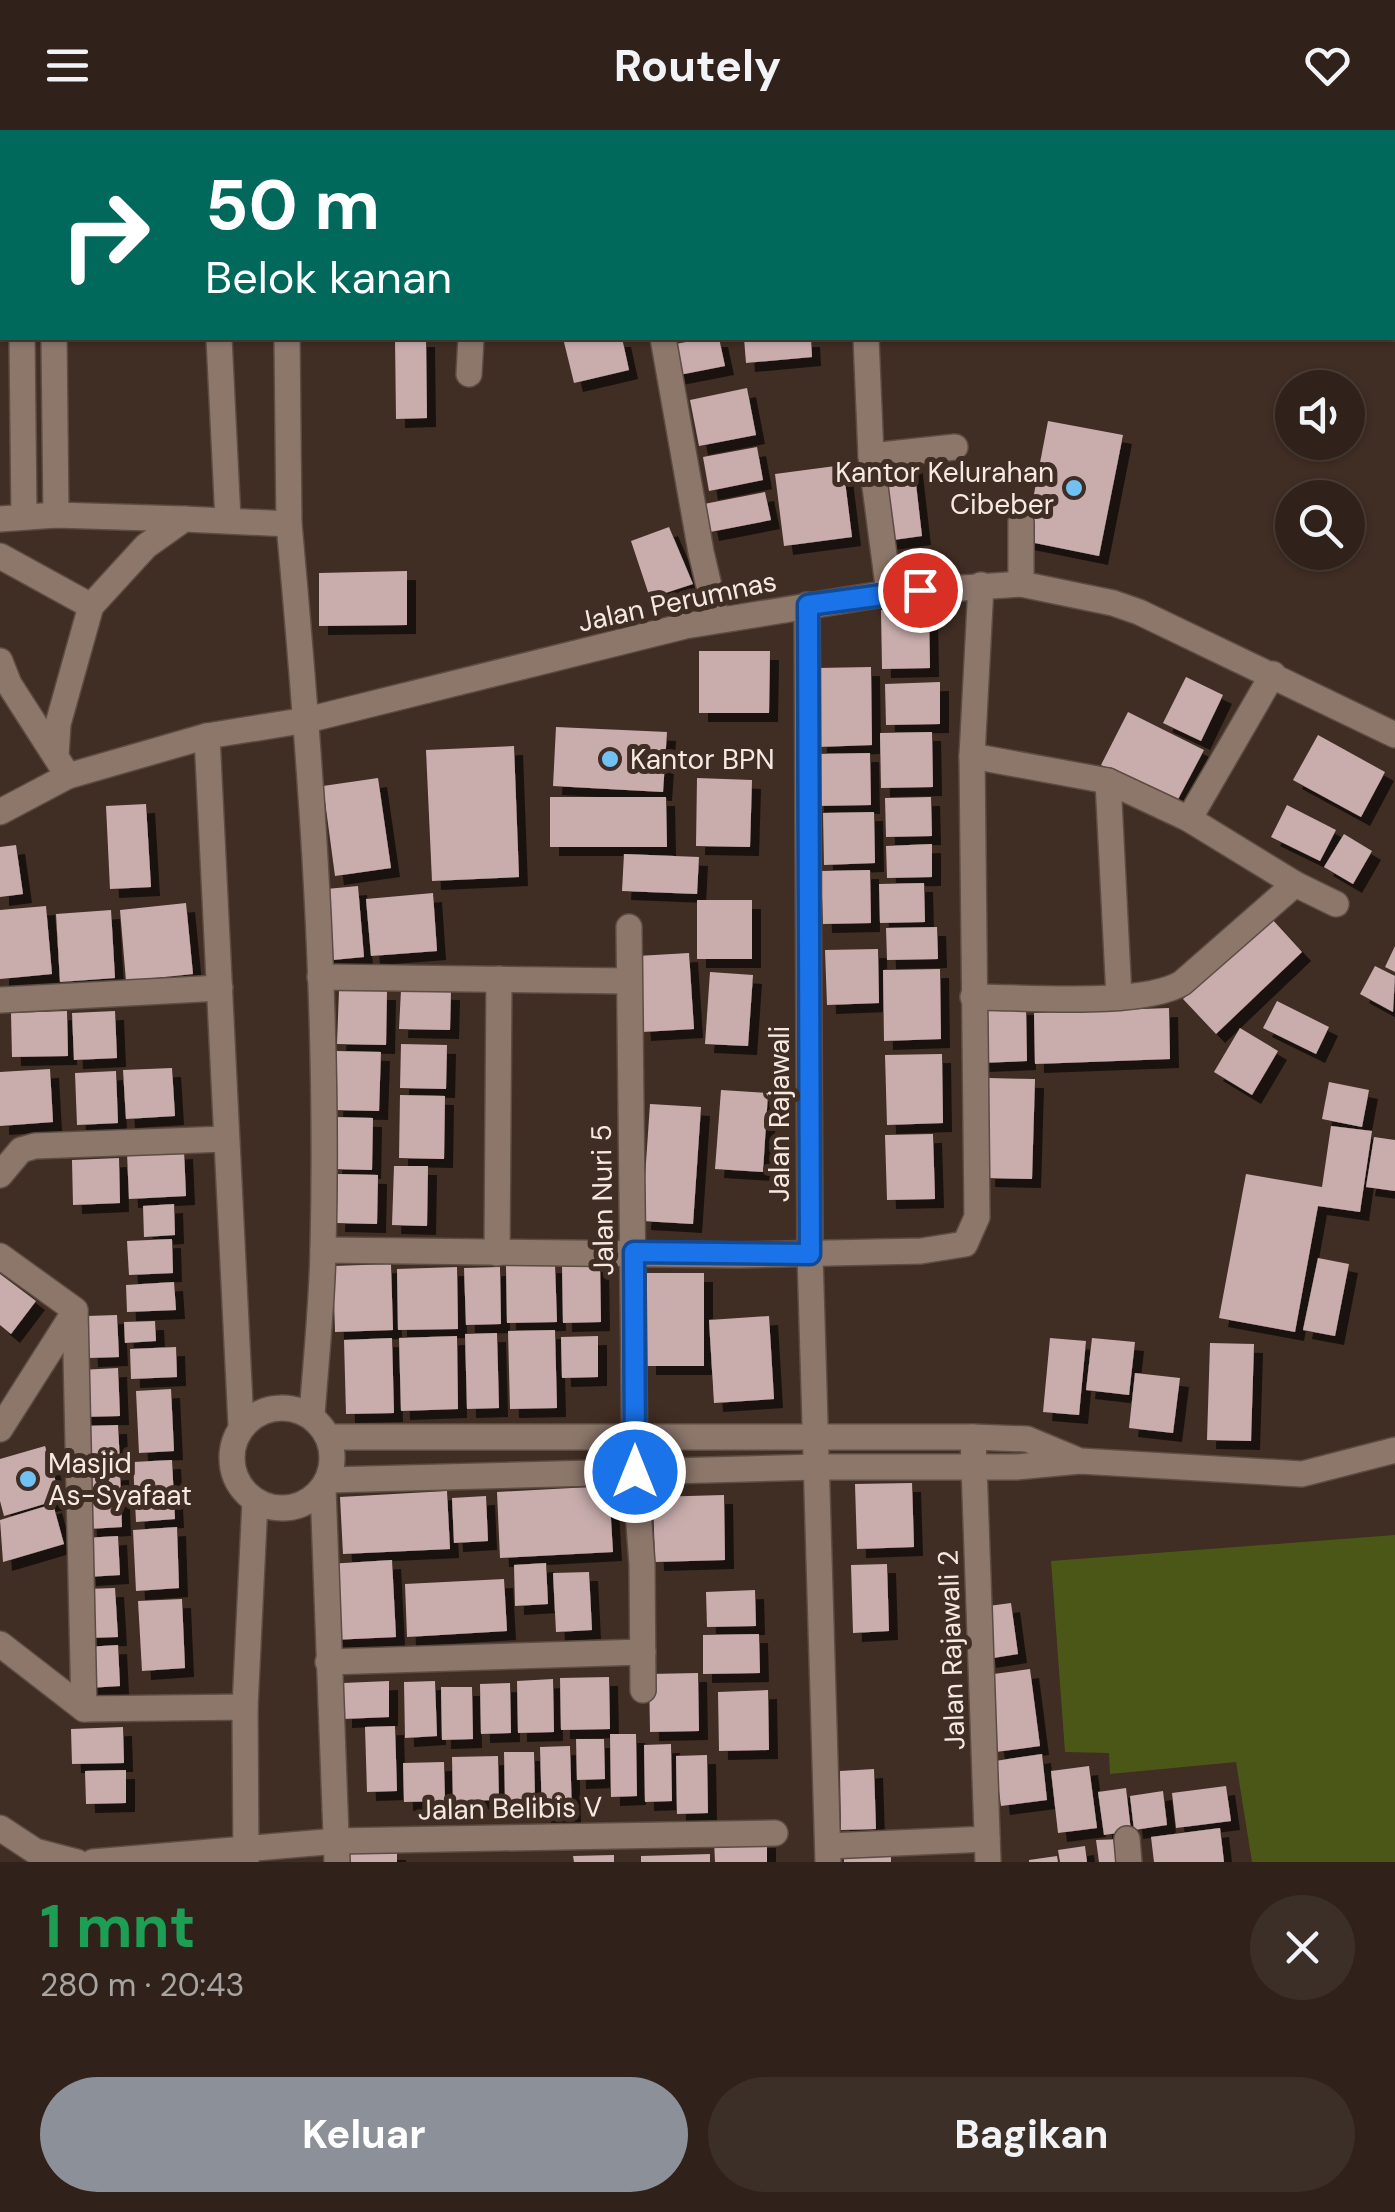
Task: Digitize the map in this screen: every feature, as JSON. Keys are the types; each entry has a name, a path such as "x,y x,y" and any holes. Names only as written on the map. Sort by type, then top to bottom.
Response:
{"street":[{"path":"219,340 228,520"},
{"path":"287,340 289,524 307,720 320,977 324,1250 312,1415"},
{"path":"468,374 471,340"},
{"path":"663,340 717,620"},
{"path":"866,340 871,456 890,593"},
{"path":"56,515 54,343 15,346 12,518 56,515 289,524"},
{"path":"871,456 955,446"},
{"path":"62,765 58,724 91,606 146,546 184,519"},
{"path":"1020,584 1021,522"},
{"path":"0,556 91,606"},
{"name":"Jalan Perumnas","path":"0,812 62,765 307,720 717,620 890,593 981,585 1020,584 1113,603 1273,674 1395,734"},
{"path":"324,1250 810,1254 921,1252 965,1244 977,1216 972,756 981,585"},
{"name":"Jalan Rajawali","path":"808,605 810,1254 828,1854"},
{"path":"0,662 9,684 62,765"},
{"path":"1189,819 1273,674"},
{"path":"207,736 241,1425 230,1452 236,1480 255,1501 279,1508 303,1504 325,1484 816,1467 1016,1467 1080,1461 1302,1474 1395,1450"},
{"path":"972,756 1108,781 1189,819 1295,884 1336,904"},
{"path":"1108,781 1119,997"},
{"path":"973,997 1119,997 1168,992 1295,884"},
{"name":"Jalan Nuri 5","path":"629,927 635,1472 643,1690"},
{"path":"320,977 628,980"},
{"path":"497,1253 499,979"},
{"path":"0,1000 220,988"},
{"path":"0,1175 20,1150 34,1146 226,1138"},
{"path":"0,1256 76,1310"},
{"path":"0,1429 76,1310"},
{"path":"76,1310 84,1709"},
{"path":"241,1425 268,1412 292,1408 312,1415 329,1437 333,1458 325,1484 328,1662 337,1851"},
{"path":"329,1437 973,1437 1027,1439 1080,1461"},
{"name":"Jalan Rajawali 2","path":"973,1437 988,1851"},
{"path":"246,1855 245,1708 255,1501"},
{"path":"0,1644 84,1709 245,1708"},
{"path":"328,1662 643,1652"},
{"path":"0,1828 35,1851 77,1862"},
{"name":"Jalan Belibis V","path":"93,1862 337,1851 493,1850 775,1833"},
{"path":"828,1854 988,1851"}],"green space":[{"path":"1395,1535 1395,1862 1252,1862 1236,1762 1110,1774 1109,1753 1065,1752 1051,1561"}],"building":[{"path":"395,340 426,340 427,418 396,419"},
{"path":"563,340 622,340 629,370 574,383"},
{"path":"719,340 725,366 674,376 669,345"},
{"path":"744,340 811,340 812,357 746,363"},
{"path":"747,388 756,435 699,446 690,400"},
{"name":"Kantor Kelurahan Cibeber","path":"1048,421 1123,435 1099,556 1025,541"},
{"path":"757,447 763,480 709,491 703,457"},
{"path":"913,458 922,536 886,541 877,463"},
{"path":"843,465 852,537 784,546 775,474"},
{"path":"765,492 771,520 710,532 704,504"},
{"path":"669,527 693,584 650,598 631,541"},
{"path":"407,571 407,625 319,626 319,573"},
{"path":"929,609 930,668 882,669 881,610"},
{"path":"699,651 770,651 769,713 699,713"},
{"path":"871,667 872,745 818,747 817,668"},
{"path":"1186,677 1223,695 1201,741 1163,723"},
{"path":"940,682 940,724 886,725 885,684"},
{"path":"1128,712 1204,750 1176,803 1101,765"},
{"name":"Kantor BPN","path":"556,727 667,732 663,792 553,786"},
{"path":"932,732 933,787 881,788 880,733"},
{"path":"1318,735 1385,772 1361,817 1293,780"},
{"path":"514,746 519,877 432,881 426,750"},
{"path":"870,753 871,805 815,806 814,754"},
{"path":"378,778 391,868 335,876 323,786"},
{"path":"697,778 752,780 750,847 696,846"},
{"path":"550,797 666,797 667,847 550,847"},
{"path":"931,797 932,836 886,837 885,798"},
{"path":"146,804 151,887 110,889 106,806"},
{"path":"1287,805 1336,830 1320,861 1271,837"},
{"path":"874,812 875,863 824,865 823,813"},
{"path":"1344,834 1372,851 1353,884 1324,867"},
{"path":"932,844 932,877 887,878 886,846"},
{"path":"16,845 23,894 0,897 0,847"},
{"path":"624,854 699,857 697,894 622,891"},
{"path":"870,870 871,923 823,924 821,871"},
{"path":"924,883 925,922 880,923 879,884"},
{"path":"358,886 364,957 322,961 316,890"},
{"path":"433,893 437,951 371,956 366,899"},
{"path":"697,900 752,900 752,959 697,959"},
{"path":"186,903 193,974 126,981 120,910"},
{"path":"46,906 52,974 0,979 0,910"},
{"path":"111,910 115,978 60,982 56,914"},
{"path":"1271,918 1302,952 1216,1034 1183,999"},
{"path":"937,927 938,959 887,960 886,928"},
{"path":"1395,946 1395,972 1385,967"},
{"path":"878,949 879,1003 827,1005 825,950"},
{"path":"689,953 694,1029 642,1032 637,956"},
{"path":"1375,966 1395,976 1393,1012 1360,994"},
{"path":"940,969 941,1039 884,1041 883,970"},
{"path":"710,972 753,975 748,1046 705,1044"},
{"path":"401,990 451,991 450,1030 399,1029"},
{"path":"339,991 387,991 386,1045 337,1044"},
{"path":"1277,1001 1329,1027 1316,1054 1263,1028"},
{"path":"1026,1006 1027,1061 979,1063 977,1007"},
{"path":"1169,1008 1170,1059 1035,1064 1034,1013"},
{"path":"67,1011 68,1056 12,1057 11,1013"},
{"path":"115,1011 117,1058 74,1060 72,1013"},
{"path":"1240,1028 1278,1051 1252,1095 1214,1072"},
{"path":"401,1044 447,1045 446,1089 400,1088"},
{"path":"336,1051 381,1052 379,1111 334,1110"},
{"path":"942,1054 943,1123 887,1125 885,1055"},
{"path":"172,1068 175,1116 126,1119 123,1070"},
{"path":"50,1069 53,1122 0,1126 0,1072"},
{"path":"116,1071 118,1123 77,1125 75,1073"},
{"path":"988,1078 1035,1079 1032,1179 986,1178"},
{"path":"1329,1082 1369,1090 1362,1127 1322,1119"},
{"path":"721,1090 768,1093 763,1172 715,1169"},
{"path":"400,1095 445,1096 444,1159 399,1158"},
{"path":"650,1104 701,1107 693,1224 642,1221"},
{"path":"335,1117 373,1118 372,1170 333,1169"},
{"path":"1331,1126 1372,1131 1360,1212 1318,1206 1295,1332 1219,1318 1246,1174 1322,1187"},
{"path":"933,1134 935,1199 887,1200 885,1135"},
{"path":"1374,1137 1395,1140 1395,1191 1366,1187"},
{"path":"184,1150 186,1196 129,1199 127,1153"},
{"path":"119,1158 120,1203 73,1205 72,1160"},
{"path":"394,1166 428,1166 427,1226 392,1225"},
{"path":"338,1174 378,1175 377,1224 336,1223"},
{"path":"174,1204 175,1235 144,1237 143,1206"},
{"path":"172,1239 173,1273 129,1275 127,1241"},
{"path":"1318,1258 1349,1264 1335,1336 1303,1330"},
{"path":"600,1263 601,1322 563,1323 562,1264"},
{"path":"391,1264 393,1330 335,1332 333,1266"},
{"path":"555,1264 557,1322 507,1323 506,1266"},
{"path":"457,1267 458,1329 398,1330 397,1269"},
{"path":"500,1267 501,1324 466,1325 464,1268"},
{"path":"647,1273 704,1273 704,1366 647,1366"},
{"path":"0,1274 36,1301 11,1334 0,1325"},
{"path":"174,1282 176,1310 127,1312 126,1285"},
{"path":"117,1315 119,1357 89,1358 87,1316"},
{"path":"769,1316 774,1399 714,1403 709,1320"},
{"path":"155,1321 156,1341 125,1343 124,1322"},
{"path":"555,1330 557,1408 510,1409 508,1331"},
{"path":"497,1333 499,1408 467,1409 465,1334"},
{"path":"457,1336 458,1409 401,1411 399,1338"},
{"path":"598,1336 598,1377 562,1378 561,1337"},
{"path":"392,1338 394,1413 346,1414 344,1340"},
{"path":"1050,1338 1086,1341 1079,1415 1043,1412"},
{"path":"1092,1338 1135,1342 1129,1395 1086,1390"},
{"path":"1210,1343 1254,1344 1251,1441 1207,1440"},
{"path":"176,1347 177,1377 131,1379 130,1349"},
{"path":"118,1368 120,1416 82,1417 80,1370"},
{"path":"1135,1373 1180,1378 1173,1433 1129,1428"},
{"path":"171,1389 174,1451 139,1453 136,1391"},
{"path":"118,1425 120,1463 86,1465 84,1426"},
{"name":"Masjid As-Syafaat","path":"45,1446 61,1499 4,1516 0,1459"},
{"path":"172,1460 175,1519 136,1522 133,1462"},
{"path":"120,1471 122,1527 88,1529 86,1473"},
{"path":"912,1483 914,1547 857,1549 855,1484"},
{"path":"609,1486 613,1552 500,1558 497,1492"},
{"path":"447,1491 450,1549 343,1554 340,1497"},
{"path":"724,1495 725,1560 655,1562 653,1497"},
{"path":"486,1496 488,1541 454,1543 452,1498"},
{"path":"53,1504 64,1544 3,1562 0,1520"},
{"path":"177,1527 179,1588 136,1591 133,1530"},
{"path":"118,1536 120,1575 87,1577 84,1538"},
{"path":"392,1560 396,1637 332,1640 328,1564"},
{"path":"546,1563 548,1604 515,1606 514,1565"},
{"path":"887,1564 889,1631 853,1633 851,1565"},
{"path":"589,1572 592,1630 556,1632 553,1573"},
{"path":"504,1579 507,1631 407,1637 405,1584"},
{"path":"115,1588 118,1637 88,1638 86,1589"},
{"path":"755,1590 756,1626 707,1627 706,1592"},
{"path":"182,1599 185,1668 142,1671 138,1601"},
{"path":"1011,1603 1018,1654 987,1659 981,1607"},
{"path":"759,1634 760,1673 703,1674 703,1635"},
{"path":"118,1645 120,1686 88,1688 86,1647"},
{"path":"1030,1669 1040,1746 996,1752 986,1675"},
{"path":"698,1673 699,1731 650,1732 649,1674"},
{"path":"609,1677 610,1729 561,1730 560,1678"},
{"path":"553,1679 554,1732 518,1733 517,1681"},
{"path":"389,1681 389,1717 343,1719 343,1683"},
{"path":"435,1681 437,1736 405,1738 404,1682"},
{"path":"510,1683 511,1733 481,1734 480,1684"},
{"path":"441,1687 472,1687 473,1739 442,1740"},
{"path":"768,1690 769,1750 719,1751 718,1692"},
{"path":"395,1726 397,1791 367,1792 365,1727"},
{"path":"123,1727 124,1763 72,1764 71,1729"},
{"path":"610,1734 636,1734 637,1796 611,1797"},
{"path":"576,1739 604,1739 605,1779 577,1780"},
{"path":"671,1744 672,1801 645,1802 644,1745"},
{"path":"570,1746 572,1814 542,1815 540,1747"},
{"path":"504,1752 534,1752 535,1799 505,1800"},
{"path":"1042,1754 1047,1800 1001,1806 995,1761"},
{"path":"707,1755 708,1813 677,1814 676,1756"},
{"path":"498,1756 499,1800 453,1801 452,1757"},
{"path":"444,1762 445,1801 404,1802 403,1763"},
{"path":"1089,1766 1097,1828 1058,1833 1051,1771"},
{"path":"874,1769 876,1829 841,1830 840,1771"},
{"path":"126,1770 126,1803 86,1804 85,1771"},
{"path":"1226,1786 1231,1821 1176,1828 1172,1793"},
{"path":"1126,1788 1131,1831 1104,1835 1098,1792"},
{"path":"1163,1791 1167,1825 1134,1830 1130,1796"},
{"path":"1220,1828 1224,1862 1154,1862 1151,1837"},
{"path":"767,1839 767,1862 715,1862 714,1840"},
{"path":"1124,1839 1126,1862 1099,1862 1096,1840"},
{"path":"1085,1846 1087,1862 1060,1862 1058,1850"},
{"path":"350,1851 397,1851 397,1862 349,1862"},
{"path":"891,1853 891,1862 844,1862 844,1854"},
{"path":"710,1854 710,1862 641,1862 641,1856"},
{"path":"614,1855 614,1862 574,1862 573,1856"},
{"path":"1057,1856 1058,1862 1029,1862 1029,1860"}],"place":[{"name":"Kantor Kelurahan Cibeber","path":"1074,488"},
{"name":"Kantor BPN","path":"610,759"},
{"name":"Masjid As-Syafaat","path":"28,1479"}],"route":[{"path":"635,1472 634,1252 810,1254 808,605 920,590"}]}
